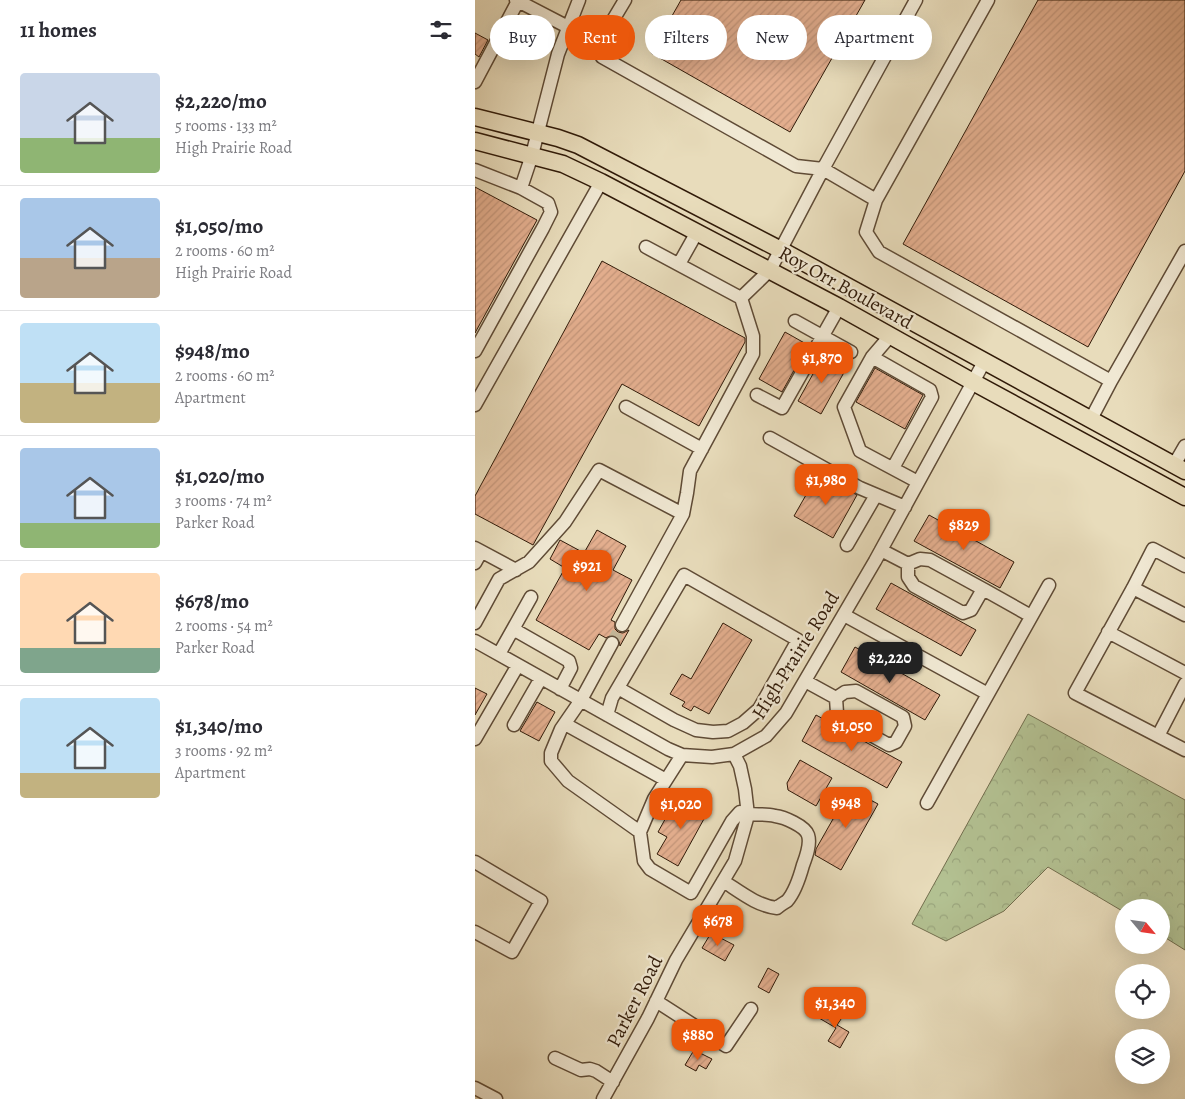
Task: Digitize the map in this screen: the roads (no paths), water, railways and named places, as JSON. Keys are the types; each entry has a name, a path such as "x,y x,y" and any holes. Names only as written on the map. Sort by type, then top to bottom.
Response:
{"main road":[{"name":"Roy Orr Boulevard","path":"475,117 578,145 781,250 1180,468"},
{"name":"Roy Orr Boulevard","path":"475,141 563,164 601,182 839,306 973,382 1185,496"}],"street":[{"path":"475,82 517,0 565,25"},
{"path":"573,15 579,0"},
{"path":"625,0 601,40 602,57 796,166 823,169 876,200"},
{"path":"741,298 769,270 781,250 823,169 917,0"},
{"path":"988,0 876,200 866,232 879,252 1111,381"},
{"path":"521,188 532,155 558,54 565,35"},
{"path":"475,170 521,188 548,203 551,212 475,351"},
{"path":"475,405 601,182"},
{"path":"679,264 697,232"},
{"path":"622,625 683,514 690,471 753,354 753,336 741,298 646,246"},
{"path":"1091,420 1185,251"},
{"path":"757,395 783,408 839,306"},
{"path":"795,321 851,352"},
{"path":"890,336 872,357 844,407 860,451 919,482"},
{"path":"872,357 930,390 932,397 893,468"},
{"name":"High Prairie Road","path":"475,641 668,749 682,755 712,757 734,754 766,736 786,713 881,550 984,362"},
{"path":"626,407 702,448"},
{"path":"770,438 859,488 905,507"},
{"path":"1180,468 1185,446"},
{"path":"475,623 499,579 529,562 565,522 599,470 683,514"},
{"path":"847,545 876,495"},
{"path":"1185,566 1153,549 1075,693 1185,750"},
{"path":"475,563 478,550 516,570"},
{"path":"881,550 908,564"},
{"path":"908,564 920,559 930,560 1031,616"},
{"path":"908,564 908,577 914,586 963,613 971,610 983,589"},
{"path":"607,715 612,698 685,576 798,640 759,709 743,723 728,731 696,730 674,720 618,688"},
{"path":"927,803 1049,585"},
{"path":"1133,588 1185,615"},
{"path":"499,654 531,597"},
{"path":"844,614 987,694"},
{"path":"513,628 569,661 571,668 560,689"},
{"path":"1108,632 1185,673"},
{"path":"612,643 581,700 561,729 551,753 551,761 568,781 640,832"},
{"path":"475,739 518,665"},
{"path":"514,725 541,678"},
{"path":"805,681 836,698"},
{"path":"1157,736 1185,684"},
{"path":"857,691 903,717 905,726 896,742 889,745 844,720 837,713 836,698 845,692 857,691"},
{"path":"759,709 775,725"},
{"path":"565,724 666,780"},
{"name":"Parker Road","path":"603,1099 648,1018 676,960 735,861 748,814 740,766 734,754"},
{"path":"682,755 654,799 640,832 644,861 650,869 691,893 735,817 740,812 775,815 797,824 808,835 809,845 794,889 787,900 777,908 760,904 723,881"},
{"path":"475,862 541,901 512,952 475,932"},
{"path":"656,1001 726,1046 751,1008"},
{"path":"555,1058 581,1070 590,1069 596,1071 613,1082"},
{"path":"475,1088 495,1099"}],"tunnel":[{"path":"612,643 622,625"}]}
